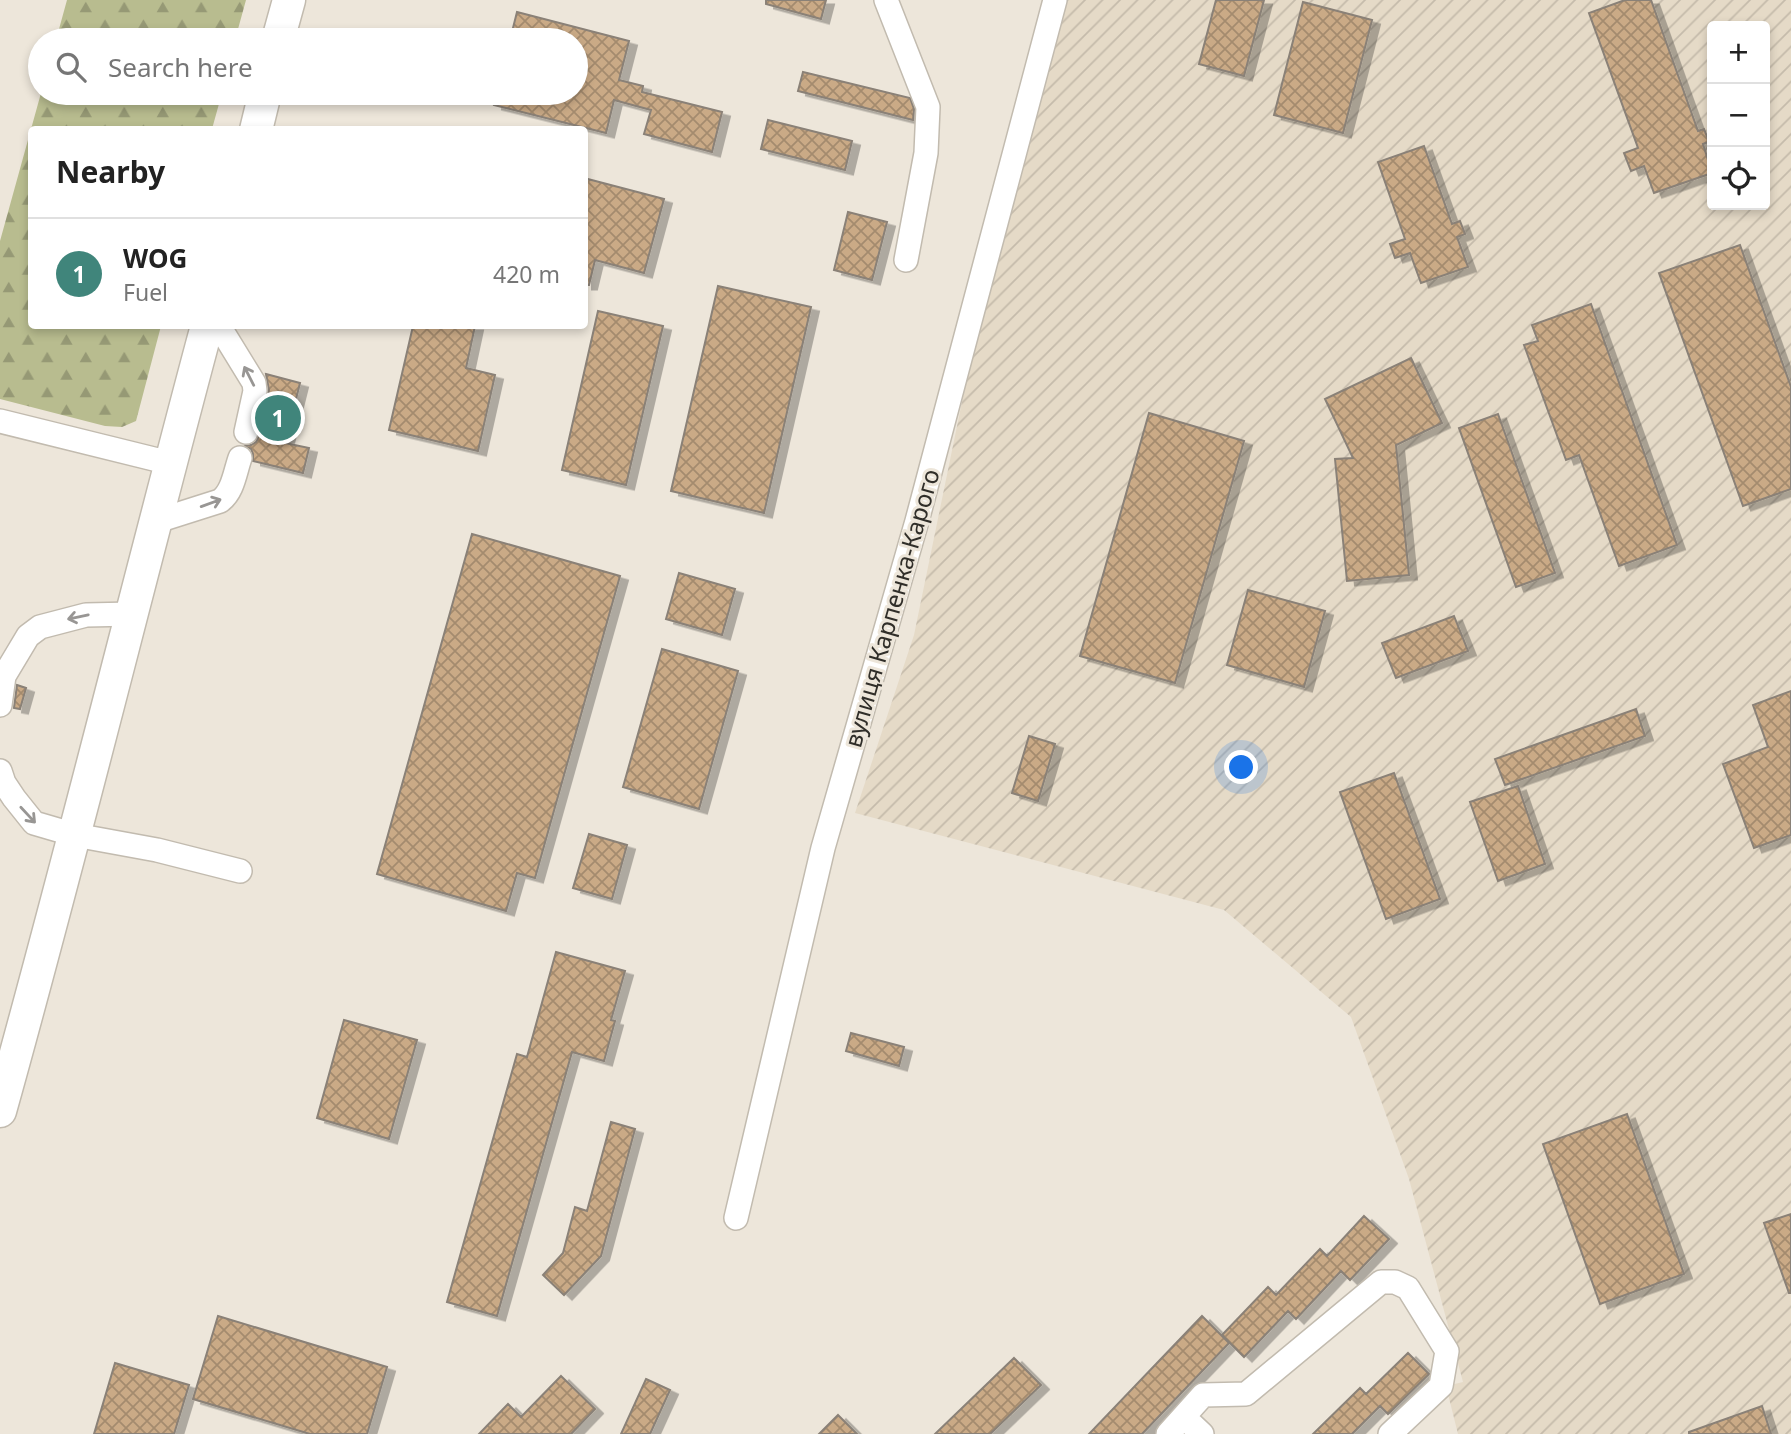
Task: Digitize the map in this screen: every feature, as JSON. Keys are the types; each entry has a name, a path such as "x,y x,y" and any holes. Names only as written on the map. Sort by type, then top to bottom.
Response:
{"highway":[{"path":"281,28 289,0"},
{"path":"257,126 262,105"},
{"path":"0,1111 75,835 206,329"}],"street":[{"path":"886,0 928,107 926,153 906,260"},
{"name":"вулиця Карпенка-Карого","path":"736,1218 823,848 917,521 1055,0"},
{"path":"221,329 254,383 255,391 246,432"},
{"path":"0,421 170,463"},
{"path":"157,521 226,497 240,457"},
{"path":"0,705 5,676 28,636 40,627 86,615 132,614"},
{"path":"0,771 4,783 34,823 75,835 157,850 240,871"},
{"path":"1168,1434 1203,1395 1246,1394 1381,1282 1395,1282 1408,1288 1447,1351 1441,1386 1390,1434"},
{"path":"1184,1417 1202,1434"}],"shaded area":[{"path":"1051,0 1791,0 1791,1434 1458,1434 1446,1386 1463,1382 1409,1179 1351,1017 1224,910 855,813 914,635 1025,96"}],"green space":[{"path":"67,0 246,0 238,28 59,28"},
{"path":"38,105 219,105 213,126 32,126"},
{"path":"28,140 28,329 160,329 136,421 122,427 105,426 0,399 0,241"}],"building":[{"path":"766,0 826,0 821,19 766,4"},
{"path":"1216,0 1264,0 1244,76 1199,64"},
{"path":"1625,0 1651,0 1698,131 1704,129 1707,137 1707,143 1703,144 1707,157 1707,175 1654,193 1644,166 1631,171 1624,153 1638,148 1589,13"},
{"path":"1303,2 1372,20 1343,133 1274,115"},
{"path":"517,12 579,28 513,28"},
{"path":"588,30 629,41 619,80 643,86 642,92 722,112 712,152 644,134 651,110 614,100 606,133 588,128 588,126 578,126 494,105 588,105"},
{"path":"803,72 910,98 914,109 913,120 798,91"},
{"path":"768,120 852,141 845,170 761,149"},
{"path":"1424,146 1452,224 1460,221 1465,234 1457,237 1468,267 1421,283 1410,253 1395,258 1390,244 1405,239 1378,162"},
{"path":"588,179 664,199 644,273 595,260 589,285"},
{"path":"848,212 887,222 872,280 834,270"},
{"path":"1740,245 1791,387 1791,489 1743,506 1659,273"},
{"path":"718,286 811,307 764,513 671,491"},
{"path":"1591,304 1677,545 1619,566 1579,455 1566,460 1524,345 1538,341 1532,325"},
{"path":"598,311 663,326 626,485 562,470"},
{"path":"412,329 474,329 466,368 495,375 478,451 389,430"},
{"path":"1411,358 1442,423 1396,445 1409,575 1347,581 1335,459 1353,458 1325,399"},
{"path":"266,374 300,383 285,443 309,448 303,473 253,461 251,449 246,446 256,442 261,436 268,407"},
{"path":"1149,413 1244,441 1175,683 1080,656"},
{"path":"1498,414 1555,573 1516,587 1459,428"},
{"path":"472,534 620,576 535,878 517,873 506,911 377,874"},
{"path":"679,573 735,589 722,635 666,619"},
{"path":"1248,590 1325,611 1304,687 1227,665"},
{"path":"1454,616 1468,651 1396,678 1382,643"},
{"path":"662,649 738,671 699,809 623,787"},
{"path":"17,685 26,688 20,709 14,708"},
{"path":"1791,691 1791,835 1754,848 1723,764 1768,747 1753,705"},
{"path":"1636,709 1645,736 1505,785 1495,759"},
{"path":"1029,736 1055,744 1038,801 1012,793"},
{"path":"1394,773 1440,899 1386,919 1340,792"},
{"path":"1518,786 1545,864 1498,881 1470,802"},
{"path":"589,834 627,845 612,899 573,888"},
{"path":"556,952 625,971 611,1020 615,1021 604,1061 572,1052 497,1316 447,1302 517,1054 527,1057"},
{"path":"344,1020 417,1040 389,1139 317,1118"},
{"path":"851,1033 904,1047 899,1066 846,1051"},
{"path":"1627,1114 1684,1274 1600,1304 1543,1144"},
{"path":"611,1122 635,1129 601,1256 564,1295 543,1275 563,1253 575,1207 587,1211"},
{"path":"1791,1214 1791,1293 1789,1293 1764,1223"},
{"path":"1364,1216 1389,1239 1350,1280 1341,1271 1296,1319 1288,1311 1244,1357 1222,1335 1268,1287 1276,1295 1320,1249 1327,1256"},
{"path":"218,1316 387,1367 367,1434 310,1434 193,1399"},
{"path":"1202,1316 1229,1343 1142,1434 1089,1434"},
{"path":"1408,1353 1429,1374 1388,1414 1380,1406 1352,1434 1313,1434 1360,1388 1366,1394"},
{"path":"1014,1358 1041,1385 990,1434 935,1434"},
{"path":"115,1363 189,1385 174,1434 94,1434"},
{"path":"561,1376 595,1409 571,1434 479,1434 508,1404 521,1417"},
{"path":"646,1379 670,1390 650,1434 621,1434"},
{"path":"1762,1406 1771,1434 1689,1434 1689,1432"},
{"path":"838,1415 857,1434 819,1434"}],"place":[{"name":"WOG","path":"278,418"}]}
